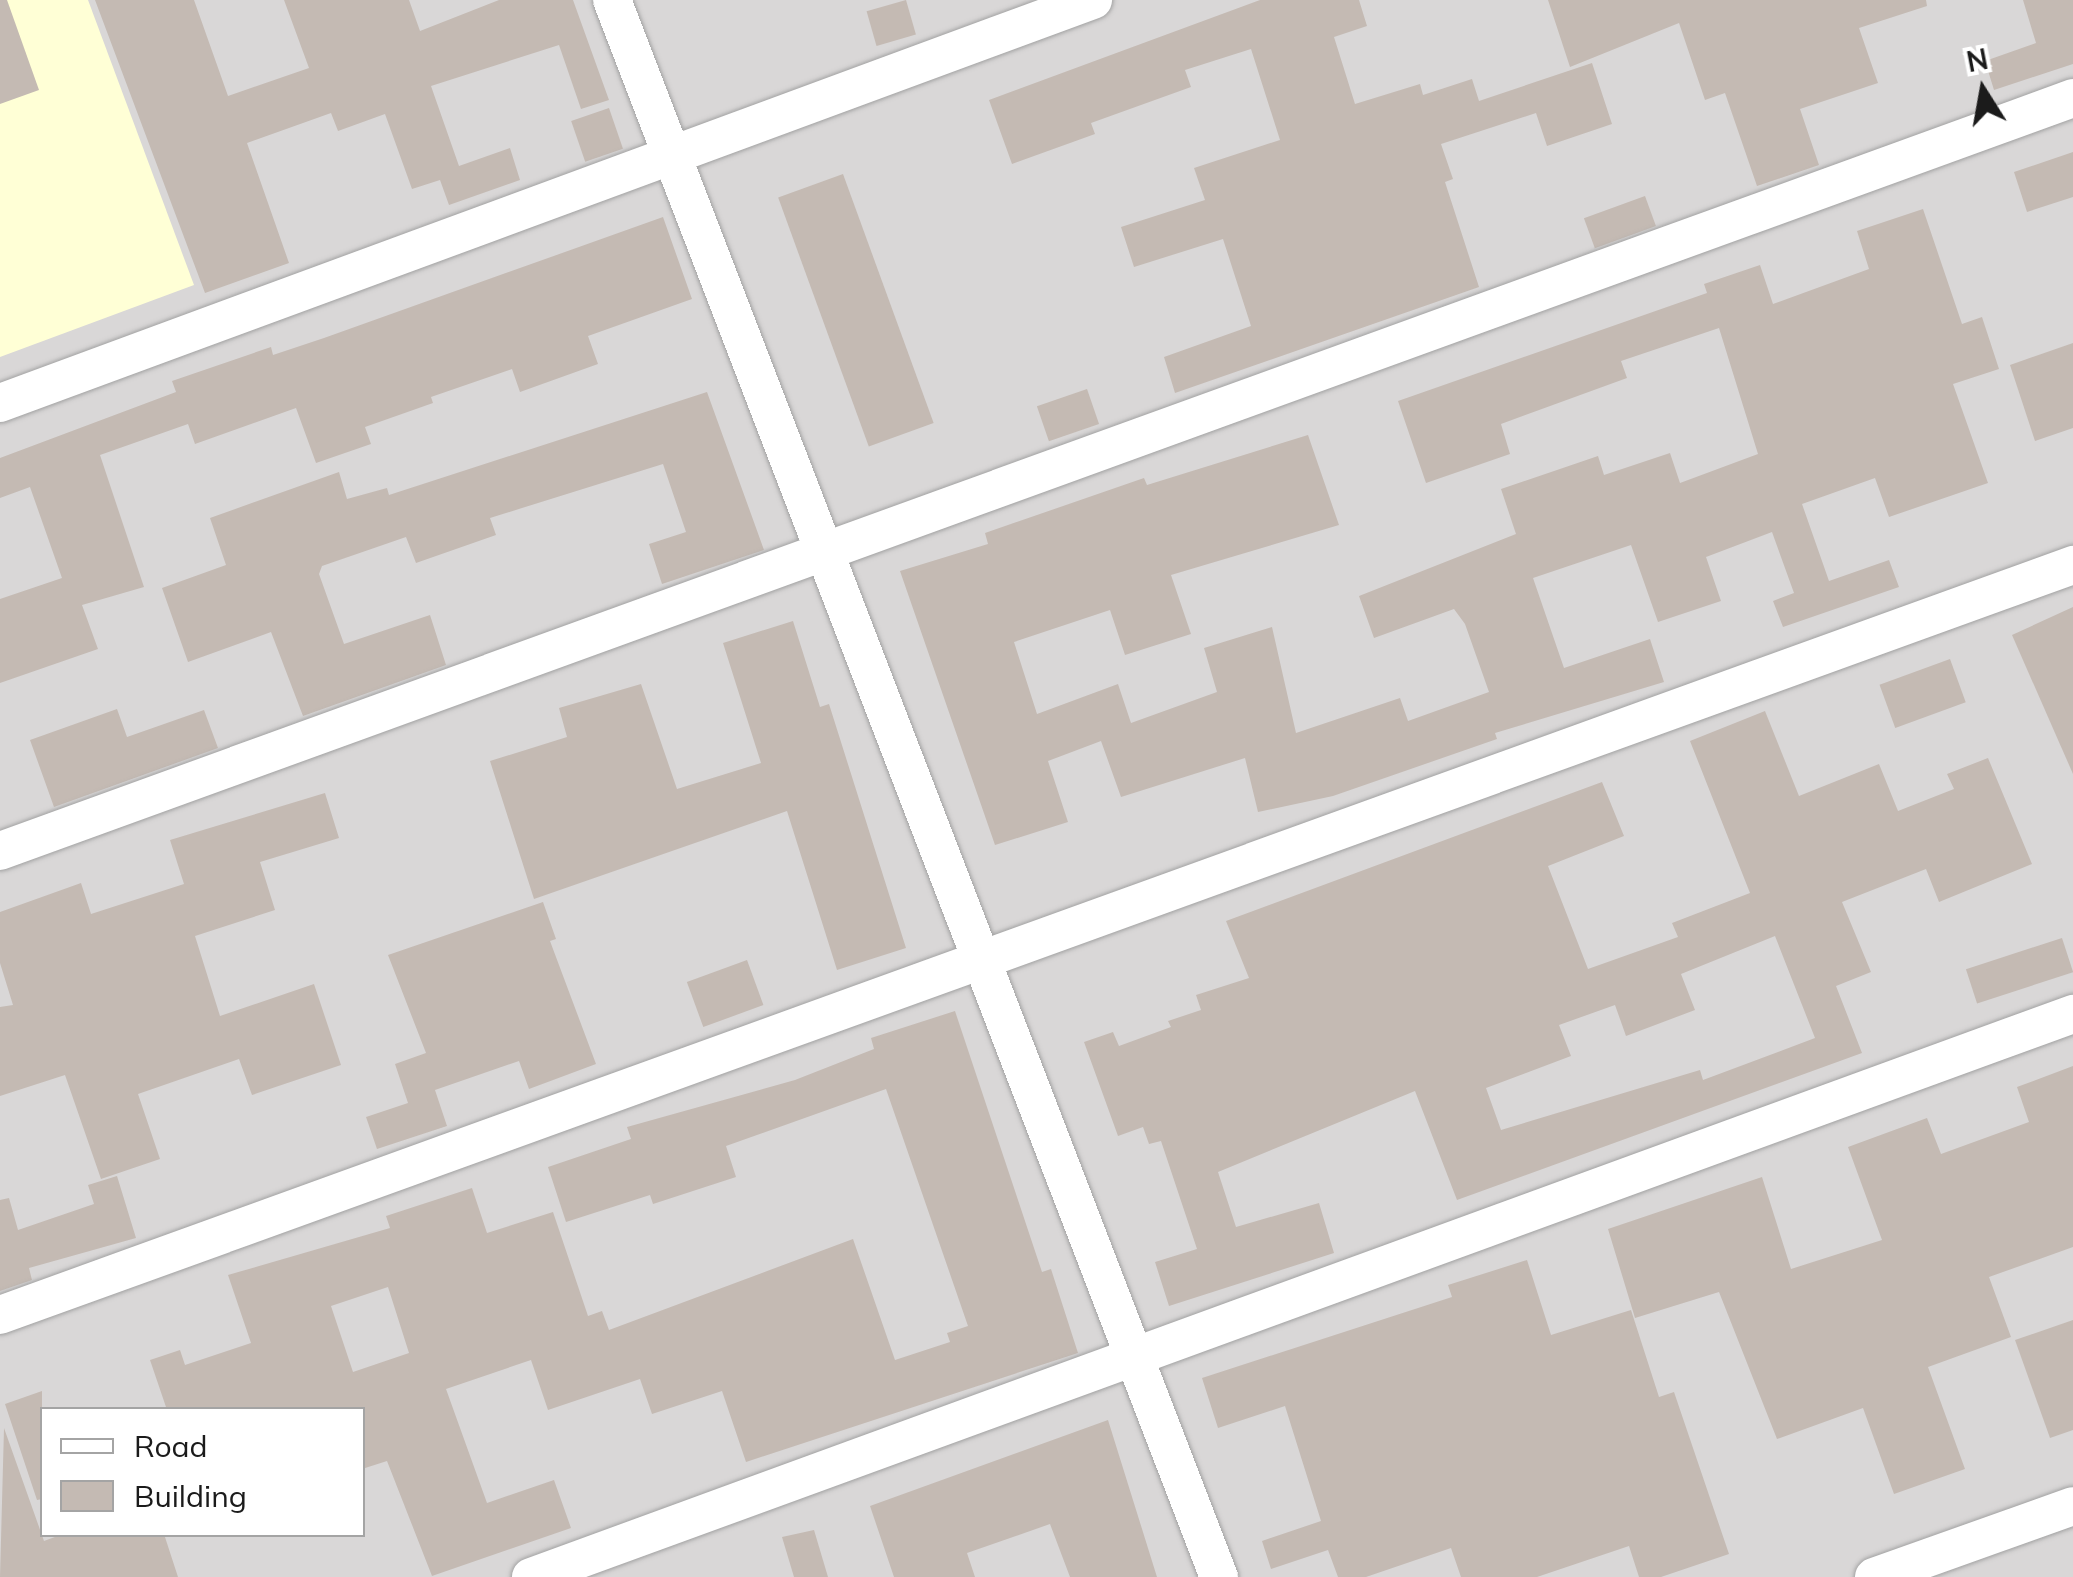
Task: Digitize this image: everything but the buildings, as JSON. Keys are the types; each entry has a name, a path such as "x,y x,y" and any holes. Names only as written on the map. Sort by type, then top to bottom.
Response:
{"street":[{"path":"612,0 1219,1577"},
{"path":"0,403 1092,0"},
{"path":"0,851 2073,98"},
{"path":"0,1315 2073,566"},
{"path":"531,1577 1136,1361 2073,1014"},
{"path":"1874,1577 2073,1506"}],"shaded area":[{"path":"0,0 2073,0 2073,1577 0,1577"},
{"path":"0,0 88,0 194,285 0,357"}]}
